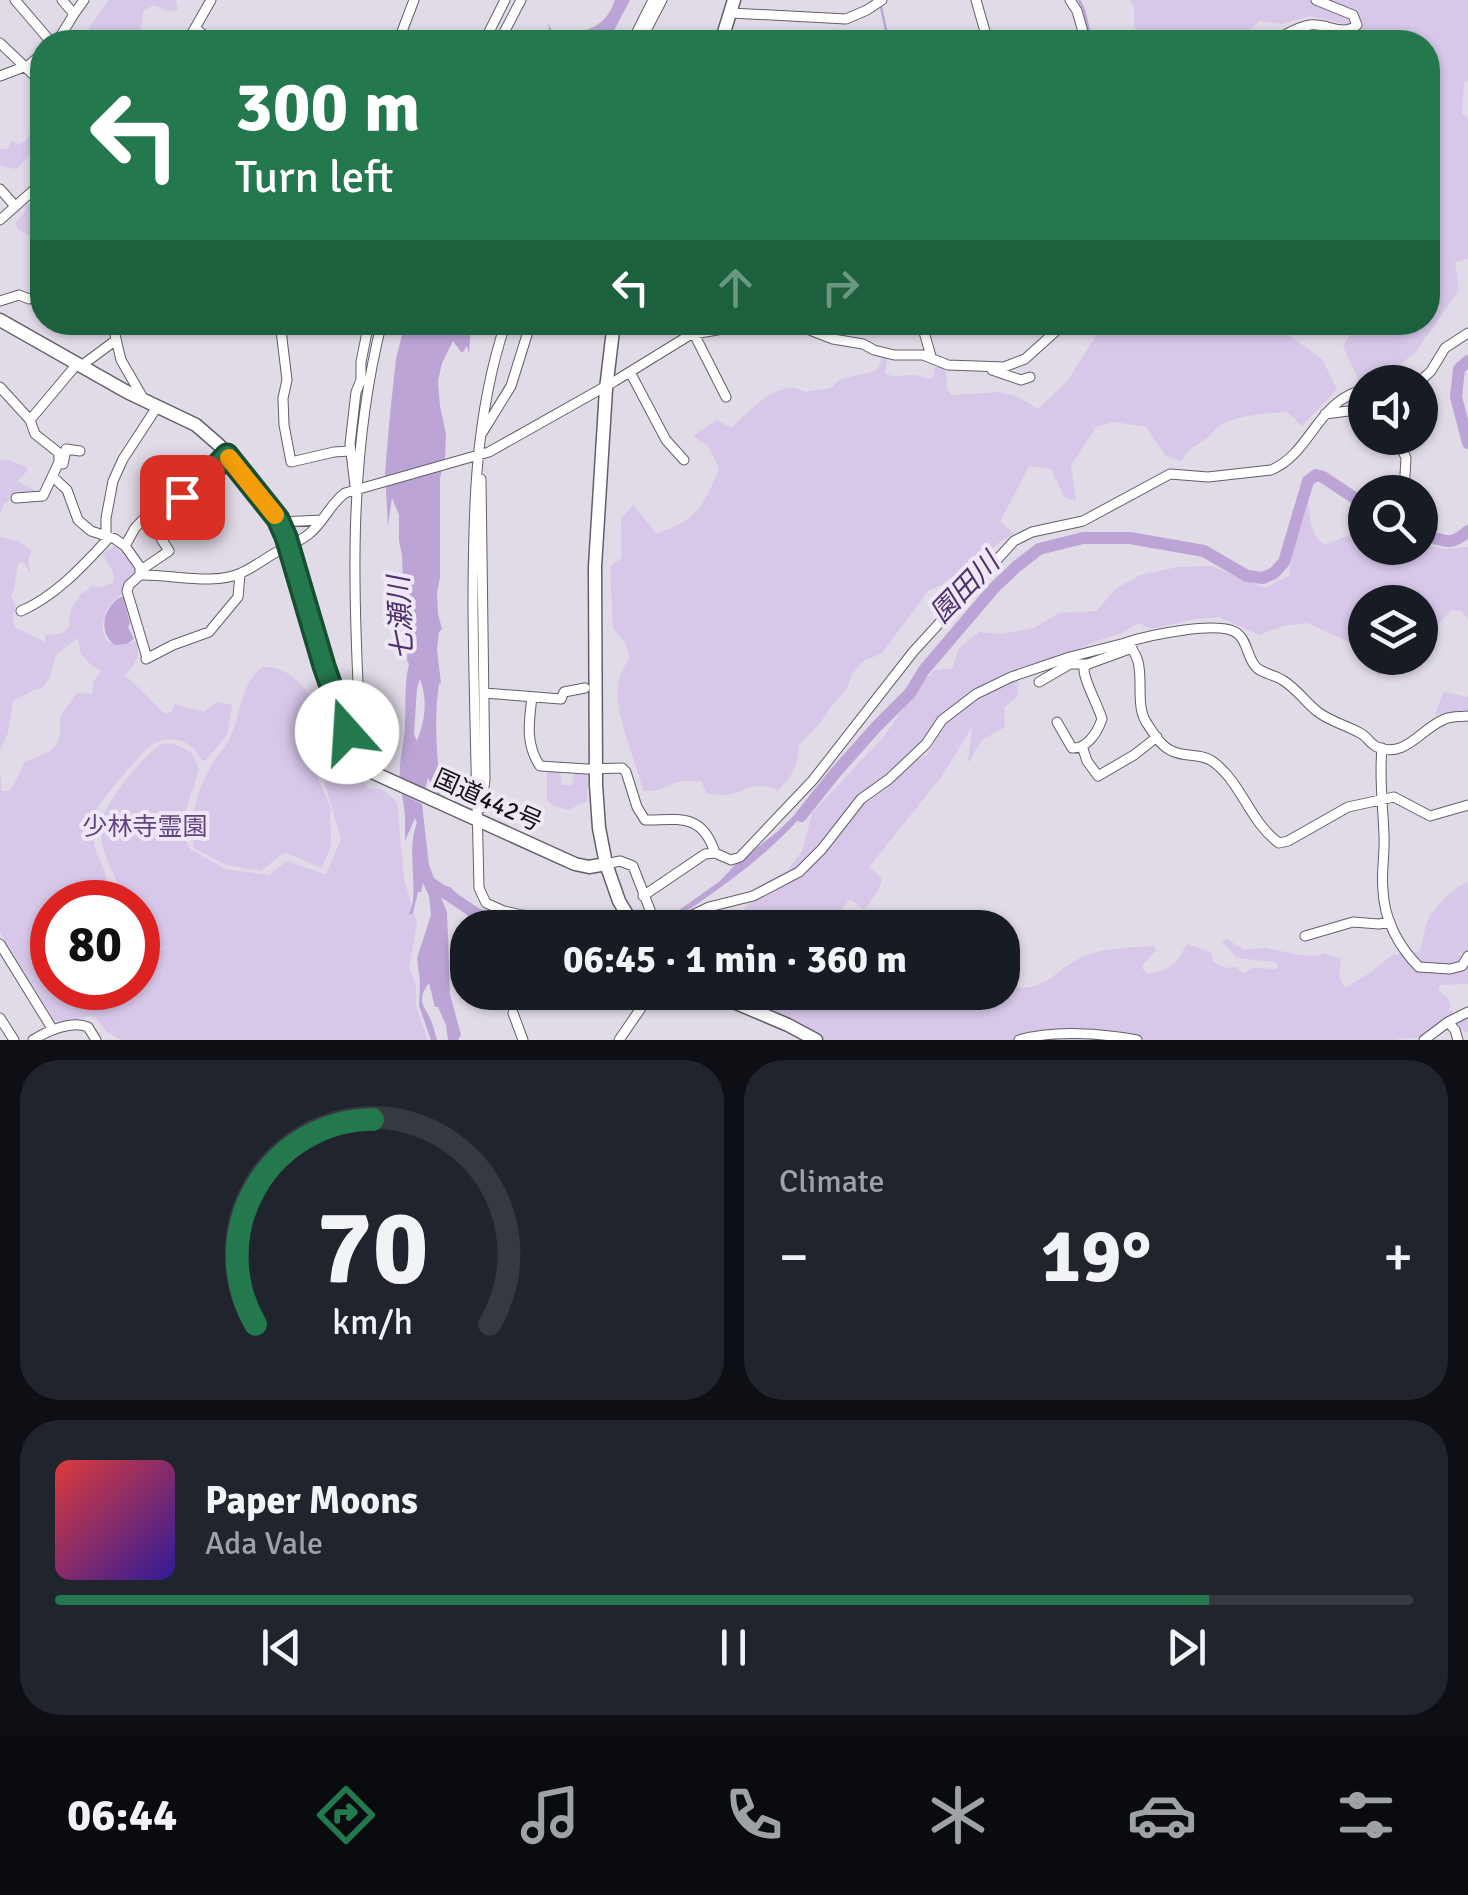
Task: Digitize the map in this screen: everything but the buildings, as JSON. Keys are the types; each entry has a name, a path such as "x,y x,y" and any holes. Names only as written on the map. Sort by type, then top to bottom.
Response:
{"highway":[{"path":"725,30 733,6"},
{"name":"国道442号","path":"0,320 207,432 227,455 280,522 324,666 360,764 578,865 606,864"},
{"path":"613,335 595,584 596,769 599,828 606,864 625,910"},
{"path":"751,1010 816,1040"}],"street":[{"path":"15,0 43,30"},
{"path":"62,0 74,14"},
{"path":"63,30 84,0"},
{"path":"198,30 195,28 211,0"},
{"path":"401,30 414,0"},
{"path":"490,30 505,0"},
{"path":"506,30 521,0"},
{"path":"638,30 654,0"},
{"path":"646,30 662,0"},
{"path":"976,0 985,30"},
{"path":"1070,0 1082,30"},
{"path":"1316,0 1354,15 1357,25 1351,30"},
{"path":"733,6 846,18 860,14 876,2"},
{"path":"1298,30 1317,24 1344,30"},
{"path":"0,43 30,72"},
{"path":"0,76 30,63"},
{"path":"0,189 15,206"},
{"path":"0,220 30,193"},
{"path":"0,301 20,295 30,299"},
{"path":"1434,365 1445,348 1468,333"},
{"path":"21,611 68,579 108,536 106,518 112,481 151,404 124,368 115,335"},
{"path":"282,335 287,380 284,424 292,462 350,451"},
{"path":"359,488 350,451 366,335"},
{"path":"353,750 361,741 354,576 359,488 367,402 380,335"},
{"path":"502,335 474,458 472,557 479,888 486,902 503,910"},
{"path":"480,436 510,386 528,335"},
{"path":"141,572 198,578 240,574 312,532 338,498 359,488 496,449 692,335"},
{"path":"695,335 726,396"},
{"path":"822,335 894,355 931,356 948,365 1004,367 1031,355 1050,335"},
{"path":"927,335 931,356"},
{"path":"30,420 79,365 116,340"},
{"path":"980,366 1021,380 1030,377"},
{"path":"630,372 666,440 684,460"},
{"path":"1,391 30,420 34,439"},
{"path":"1,391 4,407"},
{"path":"643,896 701,856 715,853 728,860 737,859 791,806 913,652 1014,540 1083,520 1170,474 1219,476 1278,467 1289,460 1326,414 1348,395"},
{"path":"1326,414 1348,411"},
{"path":"16,498 41,498 60,454 22,433"},
{"path":"55,472 62,466 66,449 80,451"},
{"path":"125,546 147,516 155,509 172,508 227,455"},
{"path":"474,458 481,476 483,509 485,780 478,820"},
{"path":"55,472 68,490 76,519 90,532 125,546 141,572"},
{"path":"147,516 169,552 141,572 126,591 145,659 210,632 238,596 240,574"},
{"path":"280,522 322,520"},
{"path":"1057,722 1070,746 1076,749 1091,739 1102,719 1084,677 1088,664 1150,634 1222,628 1241,636 1257,668 1285,681 1317,712 1362,734 1374,746 1402,748 1443,720 1468,716"},
{"path":"1129,645 1142,677 1141,712 1157,737 1173,752 1202,756 1218,766 1279,843 1348,807 1380,799 1398,797 1430,816 1468,805"},
{"path":"703,910 752,896 799,872 822,850 861,799 889,779 926,744 942,720 976,694 1011,676 1079,654 1129,645"},
{"path":"1039,682 1070,664 1088,664"},
{"path":"484,694 562,699 566,691 585,688"},
{"path":"532,697 529,739 540,766 624,770 643,819 692,821 713,845 715,853"},
{"path":"1082,746 1098,776 1157,737"},
{"path":"1382,748 1383,896 1390,922 1402,947 1419,968 1450,969 1462,966 1468,956"},
{"path":"606,864 620,861 635,869 649,910"},
{"path":"1305,936 1354,922 1390,922"},
{"path":"0,944 53,1030"},
{"path":"619,1040 640,1010"},
{"path":"1424,1040 1468,1012"},
{"path":"513,1013 523,1040"},
{"path":"0,1018 14,1040"},
{"path":"1448,1022 1458,1040"},
{"path":"33,1040 53,1030 82,1024 96,1040"},
{"path":"1019,1040 1093,1034 1136,1040"}],"green space":[{"path":"109,0 176,0 178,10 167,11 154,5 143,11 141,30 89,30"},
{"path":"1129,0 1468,0 1468,80 1464,82 1462,113 1468,118 1468,259 1455,262 1459,290 1440,317 1440,30 1351,30 1349,25 1310,16 1282,24 1259,21 1250,30 1134,28 1134,6"},
{"path":"29,135 30,155 16,169 0,166 0,149 8,149 12,140 18,145"},
{"path":"30,203 28,235 17,229 16,222"},
{"path":"1096,335 1289,335 1322,359 1337,389 1302,426 1288,412 1231,420 1216,428 1181,461 1166,456 1146,427 1114,422 1096,427 1071,465 1076,501 1065,498 1051,469 1029,466 1000,522 1014,533 981,560 929,590 882,653 862,662 847,689 799,745 793,771 778,791 757,786 726,795 707,794 701,781 681,781 643,791 619,706 619,679 630,657 613,628 610,566 622,558 621,519 633,505 657,534 682,523 703,503 719,469 708,446 693,436 717,420 731,428 775,392 831,388 841,379 876,371 883,357 887,359 885,373 891,376 930,379 934,368 940,366 946,372 951,395 999,392 1016,396 1038,409 1068,380"},
{"path":"1350,335 1428,335 1415,353 1399,365 1351,365 1343,346"},
{"path":"0,460 26,467 28,470 17,481 41,494 9,497 0,513"},
{"path":"1309,503 1314,532 1320,541 1325,545 1348,536 1348,565 1438,565 1438,548 1468,547 1468,619 1461,611 1451,610 1438,625 1438,585 1348,585 1348,642 1307,623 1259,635 1219,617 1150,629 1139,623 1077,650 1006,672 940,715 927,737 852,804 821,855 860,807 911,763 927,755 948,721 1017,677 1017,697 1004,708 1005,727 982,740 968,763 972,727 942,776 869,867 882,878 866,907 863,909 850,899 841,910 744,910 773,884 756,887 787,871 802,851 812,813 885,735 934,670 952,669 959,648 979,632 1001,634 1034,628 1059,613 1096,611 1117,588 1140,575 1178,567 1211,566 1265,588 1290,575 1291,552"},
{"path":"0,537 18,541 32,550 28,560 31,573 23,562 18,563 11,596 16,607 14,627 45,642 45,635 60,634 69,627 72,609 82,594 91,586 113,583 113,571 102,554 114,546 129,558 136,572 132,583 107,609 103,624 108,642 120,645 136,641 136,660 125,675 165,714 175,704 204,712 217,702 232,705 227,735 206,760 202,761 185,742 162,740 147,748 109,792 93,820 95,848 106,880 30,880 30,981 0,932 0,772 2,791 8,791 25,762 54,747 60,716 77,693 92,694 101,671 81,654 78,638 56,655 50,677 42,688 13,701 8,733 0,750"},
{"name":"少林寺霊園","path":"262,667 289,674 309,694 337,746 352,752 353,763 368,788 384,790 397,803 404,879 417,923 409,968 428,1040 121,1040 90,1016 61,1023 48,1010 160,1010 160,950 169,947 160,948 160,880 116,880 101,839 101,823 136,767 162,744 191,752 199,769 186,810 186,841 191,852 225,869 269,875 287,861 326,875 341,839 318,761 318,780 331,810 331,846 321,868 287,853 261,871 226,865 194,848 198,794 230,738 249,683"},
{"path":"1444,692 1468,697 1468,714 1435,714"},
{"path":"560,770 562,785 572,785 574,774 588,774 587,801 568,810 547,800 547,771"},
{"path":"1468,882 1468,952 1455,954 1468,957 1468,984 1440,985 1438,990 1447,997 1451,1006 1448,1010 1454,1015 1468,1014 1468,1032 1462,1029 1460,1033 1451,1033 1448,1029 1431,1036 1395,1040 825,1040 804,1025 767,1010 1020,1010 1020,988 1041,984 1090,954 1114,949 1154,946 1156,951 1141,967 1148,974 1172,965 1187,944 1212,953 1213,962 1226,968 1236,967 1243,973 1252,968 1278,967 1275,962 1237,958 1222,942 1227,939 1244,950 1265,948 1316,956 1324,953 1341,959 1339,977 1345,988 1392,955 1419,952 1428,921 1454,890"}],"shaded area":[{"path":"615,0 630,0 614,30 587,30 597,25"},
{"path":"402,335 470,335 469,354 467,346 462,353 453,341 438,381 446,434 440,478 437,593 442,629 437,650 441,683 436,728 441,800 428,778 424,792 400,782 410,611 403,590 399,515 392,498 388,526 385,473 396,359","holes":["420,679 424,695 422,726 417,741 414,734"]},
{"path":"123,596 134,639 115,645 106,634 105,619 111,606"},
{"path":"836,772 775,843 700,902 688,910 679,910 720,881"},
{"path":"402,794 422,804 429,865 436,883 450,887 473,910 465,910 448,893 438,890 447,912 450,1010 454,1010 461,1035 458,1040 448,1040 429,983 422,999 437,1040 431,1040 419,1006 417,958 431,915 423,883 413,913 408,915 413,897 412,847 417,823 415,818 405,841"}],"waterway":[{"path":"1079,0 1089,30"},
{"path":"881,7 886,30"},
{"name":"園田川","path":"1468,361 1459,369 1456,397 1468,443"},
{"name":"園田川","path":"801,816 910,693 924,670 994,588 1039,549 1083,538 1130,538 1204,551 1247,576 1263,578 1284,562 1308,481 1316,475 1323,477 1348,494"},
{"name":"園田川","path":"1438,539 1450,541 1468,531"},
{"name":"園田川","path":"432,884 471,910"}],"slow traffic":[{"path":"229,458 275,515"}],"route":[{"path":"182,497 227,455 278,519 347,732"}],"water label":[{"name":"七瀬川","path":"401,618"}]}
